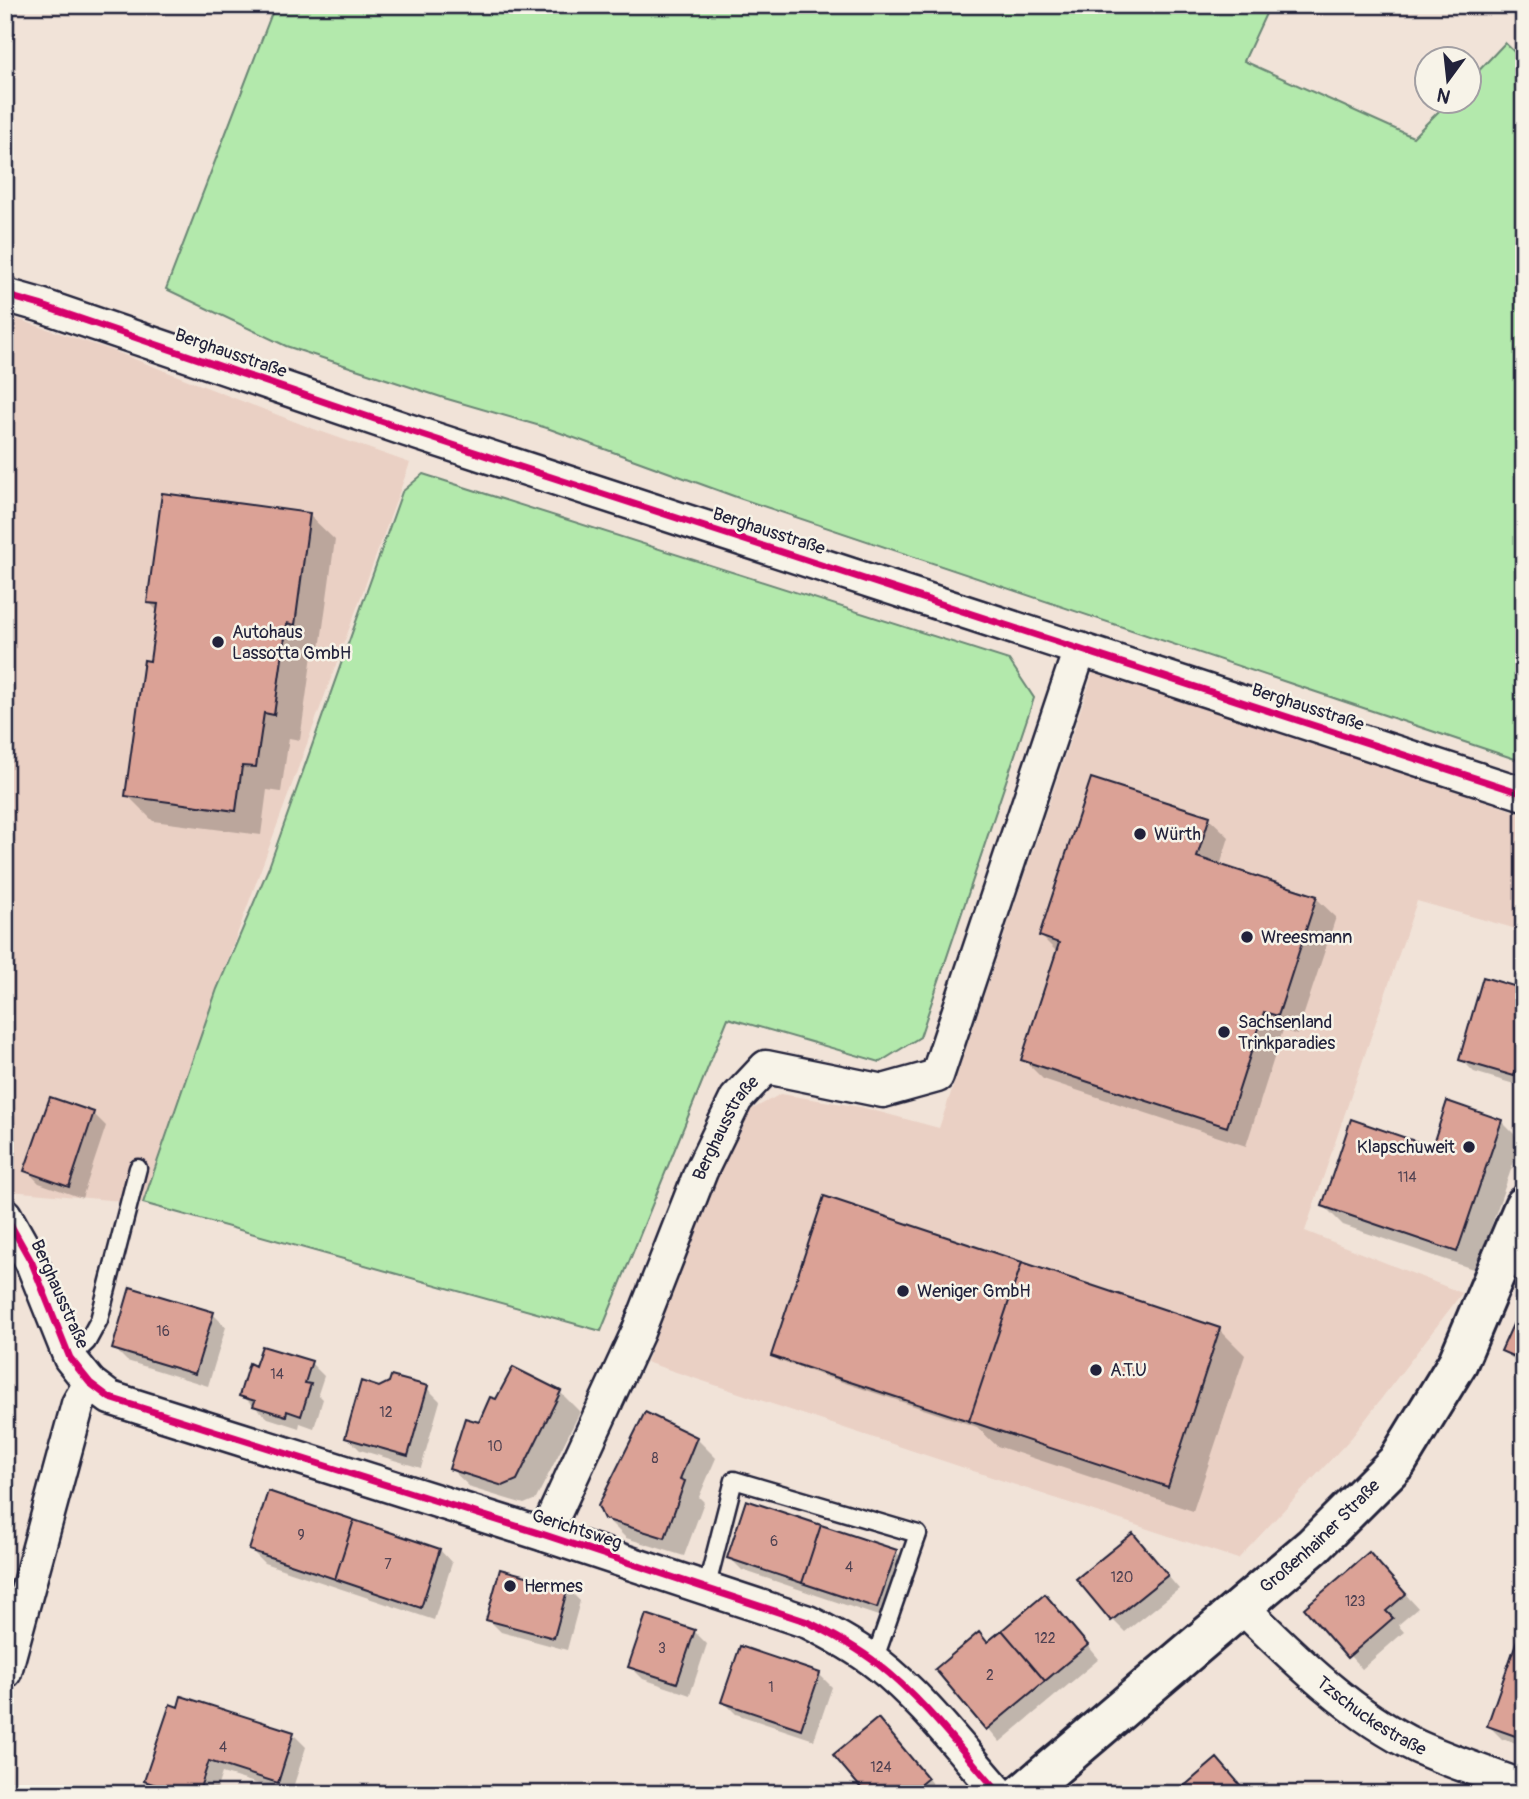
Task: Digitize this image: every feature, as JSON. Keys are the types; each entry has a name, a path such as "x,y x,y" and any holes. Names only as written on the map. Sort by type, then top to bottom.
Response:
{"main road":[{"name":"Großenhainer Straße","path":"1022,1794 1312,1546 1397,1462 1458,1362 1524,1206"}],"street":[{"name":"Berghausstraße","path":"5,295 40,304 407,430 1524,794"},
{"name":"Berghausstraße","path":"545,1535 638,1332 701,1171 736,1099 765,1067 883,1091 937,1076 1080,649"},
{"name":"Berghausstraße","path":"5,1215 32,1263 70,1358 90,1383"},
{"name":"Gerichtsweg","path":"90,1383 110,1398 153,1413 545,1535 808,1622 843,1639 874,1661 913,1696 1000,1794"},
{"path":"5,1672 78,1404 90,1383"},
{"name":"Tzschuckestraße","path":"1242,1607 1286,1650 1373,1721 1417,1746 1524,1787"}],"lane":[{"path":"70,1358 87,1342 99,1320 138,1168"},
{"path":"706,1589 734,1480 918,1534 874,1661"}],"shaded area":[{"path":"5,315 114,351 311,428 410,463 217,989 143,1203 10,1191 5,1179"},
{"path":"1095,667 1523,814 1524,818 1524,931 1417,901 1305,1231 1462,1293 1352,1437 1238,1559 646,1362 709,1190 745,1113 781,1094 861,1107 939,1128"}],"green space":[{"path":"275,5 1270,5 1244,61 1413,137 1434,116 1484,116 1484,65 1505,43 1524,61 1524,762 739,498 547,428 444,398 286,346 166,289"},
{"path":"423,474 1009,660 1034,698 920,1037 880,1062 728,1018 601,1331 143,1203 217,989 269,867 402,492"}],"building":[{"name":"Autohaus Lassotta GmbH","path":"162,493 310,513 295,625 287,623 274,715 264,713 256,767 242,766 236,811 125,796 144,660 150,661 158,604 147,603"},
{"path":"1091,778 1210,816 1197,857 1317,896 1278,1016 1264,1012 1227,1127 1021,1060 1059,943 1039,936"},
{"path":"1483,977 1524,989 1524,1043 1514,1076 1459,1060"},
{"path":"50,1097 94,1112 69,1187 24,1171"},
{"path":"1447,1101 1502,1120 1457,1252 1322,1206 1351,1119 1432,1147"},
{"name":"Weniger GmbH","path":"824,1196 1022,1262 969,1421 771,1356"},
{"name":"A.T.U","path":"1022,1262 1220,1328 1168,1487 969,1421"},
{"path":"130,1287 214,1312 195,1374 112,1349"},
{"path":"1524,1300 1524,1361 1501,1351"},
{"path":"262,1346 312,1361 305,1383 311,1384 301,1416 287,1411 286,1416 253,1406 255,1401 239,1396 249,1363 255,1366"},
{"path":"513,1367 561,1391 517,1480 503,1486 449,1469 465,1418 479,1422 490,1397 496,1399"},
{"path":"391,1376 428,1386 408,1456 345,1438 361,1381 379,1387 389,1382"},
{"path":"645,1412 697,1437 680,1479 685,1481 665,1538 604,1519 598,1506"},
{"path":"268,1491 354,1520 335,1579 249,1550"},
{"path":"746,1500 821,1525 802,1583 727,1558"},
{"path":"354,1520 440,1549 421,1608 335,1579"},
{"path":"821,1525 897,1550 877,1608 802,1583"},
{"path":"1133,1533 1168,1575 1111,1621 1076,1579"},
{"path":"1369,1552 1406,1594 1386,1611 1393,1618 1347,1658 1304,1608"},
{"path":"500,1569 568,1587 554,1638 486,1620"},
{"path":"1045,1594 1088,1645 1045,1681 1002,1630"},
{"path":"646,1614 695,1630 677,1683 628,1667"},
{"path":"1002,1630 1045,1681 986,1730 935,1669 979,1632 987,1642"},
{"path":"1519,1634 1524,1636 1524,1739 1487,1726"},
{"path":"740,1646 820,1673 801,1729 721,1702"},
{"path":"181,1696 294,1732 278,1783 209,1761 198,1794 183,1794 144,1781 170,1704 178,1707"},
{"path":"878,1718 928,1778 909,1794 866,1794 833,1755"},
{"path":"1217,1758 1248,1794 1175,1794"}],"cycle path":[{"path":"5,295 407,430 1524,794"},
{"path":"5,1215 32,1263 70,1358 90,1383 110,1398 545,1535 808,1622 861,1652 895,1678 927,1709 1000,1794"}],"place":[{"name":"Autohaus Lassotta GmbH","path":"218,642"},
{"name":"Würth","path":"1140,834"},
{"name":"Wreesmann","path":"1247,937"},
{"name":"Sachsenland Trinkparadies","path":"1224,1032"},
{"name":"Klapschuweit","path":"1469,1147"},
{"name":"Weniger GmbH","path":"903,1291"},
{"name":"A.T.U","path":"1096,1370"},
{"name":"Hermes","path":"510,1586"}]}
